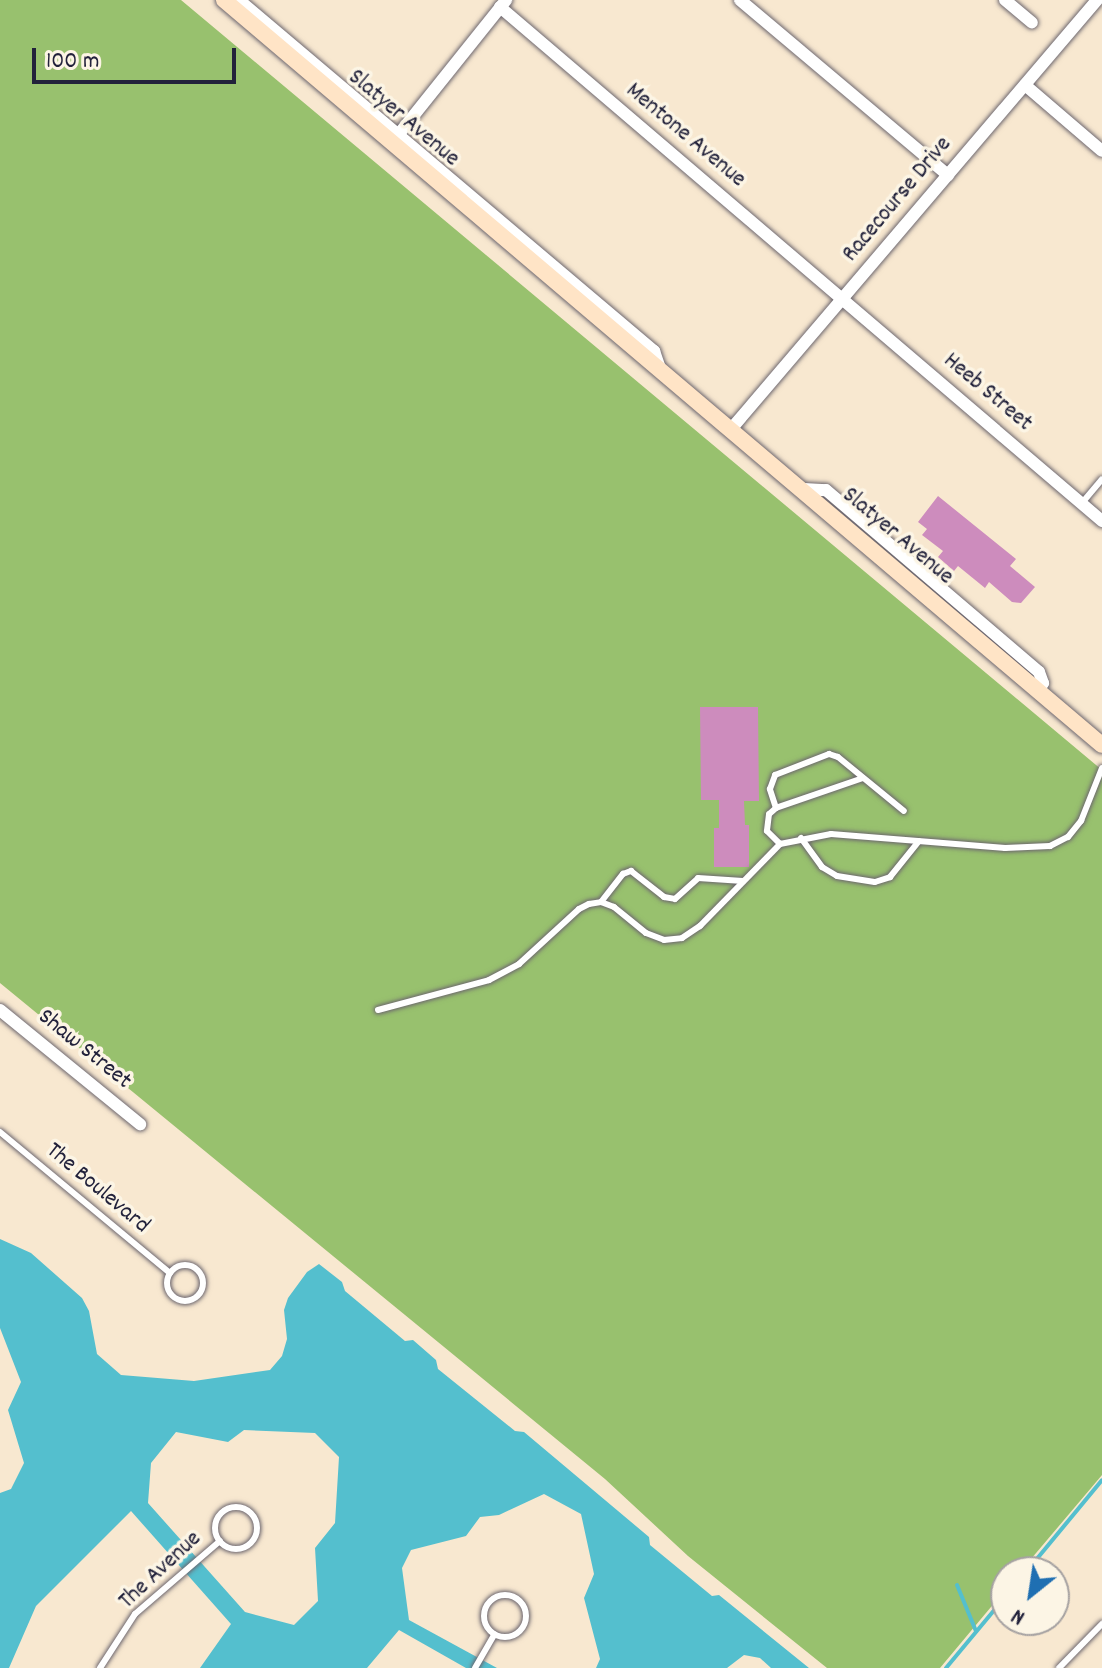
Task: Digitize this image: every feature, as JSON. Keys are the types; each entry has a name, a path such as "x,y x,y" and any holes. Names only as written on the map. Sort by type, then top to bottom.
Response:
{"main road":[{"name":"Slatyer Avenue","path":"224,0 1102,745"}],"street":[{"name":"Slatyer Avenue","path":"239,0 654,351 660,368"},
{"path":"740,0 948,175"},
{"path":"1005,0 1032,23"},
{"name":"Racecourse Drive","path":"732,428 1097,0"},
{"path":"398,135 503,4"},
{"name":"Mentone Avenue","path":"503,4 843,299"},
{"path":"1025,85 1102,151"},
{"name":"Heeb Street","path":"843,299 1102,521"},
{"name":"Shaw Street","path":"0,1010 140,1124"}],"lane":[{"path":"1082,503 1102,479"},
{"path":"776,808 770,789 775,775 829,754 838,757 904,811"},
{"path":"601,902 614,907 646,933 664,940 682,938 700,926 780,844 801,838 831,834 1032,849 1050,846 1068,837 1081,821 1102,768"},
{"path":"780,844 767,831 766,823 776,808 863,778"},
{"path":"801,838 822,867 837,876 875,882 890,877 919,841"},
{"path":"378,1010 489,980 519,964 579,909 601,902 623,874 631,871 664,897 675,899 698,878 743,881"},
{"name":"The Boulevard","path":"0,1132 170,1273"},
{"name":"The Boulevard","path":"185,1265 197,1269 203,1281 200,1294 187,1302 172,1296 167,1284 170,1273 185,1265"},
{"name":"The Avenue","path":"231,1507 250,1513 257,1531 250,1543 238,1549 220,1541 215,1528 219,1515 231,1507"},
{"name":"The Avenue","path":"100,1668 135,1614 220,1541"},
{"path":"499,1596 513,1596 523,1605 524,1625 509,1636 495,1634 486,1624 488,1604 499,1596"},
{"path":"1059,1668 1102,1624"},
{"path":"475,1668 495,1634"}],"green space":[{"path":"0,0 181,0 1102,770 1102,1475 1034,1556 990,1556 990,1608 940,1668 827,1668 688,1556 605,1479 0,983"}],"water":[{"path":"0,1239 31,1253 82,1298 89,1311 97,1354 121,1375 194,1381 270,1370 282,1356 287,1339 284,1310 288,1298 307,1272 319,1264 342,1282 345,1291 405,1341 413,1340 436,1360 438,1369 515,1431 524,1432 649,1537 650,1545 712,1596 719,1595 809,1668 771,1668 760,1658 744,1655 727,1668 596,1668 600,1659 584,1598 594,1574 581,1514 544,1494 499,1515 480,1517 466,1536 411,1550 402,1568 409,1620 497,1668 466,1668 399,1630 367,1668 200,1668 231,1624 131,1511 36,1606 9,1668 0,1668 0,1493 11,1489 24,1463 8,1410 21,1382 0,1328","holes":["244,1430 315,1433 339,1457 335,1523 315,1548 318,1601 294,1625 245,1612 148,1503 151,1463 176,1432 228,1442"]}],"building":[{"path":"938,496 1016,559 1010,566 1035,587 1021,603 1012,602 989,582 985,588 958,566 954,571 938,557 943,551 922,535 927,529 918,522"},
{"path":"700,707 758,707 759,801 744,801 745,825 749,825 749,867 714,867 714,828 719,828 719,800 701,800"}],"waterway":[{"path":"1039,1556 1102,1480"},
{"path":"957,1585 976,1631"},
{"path":"946,1668 990,1615"}]}
